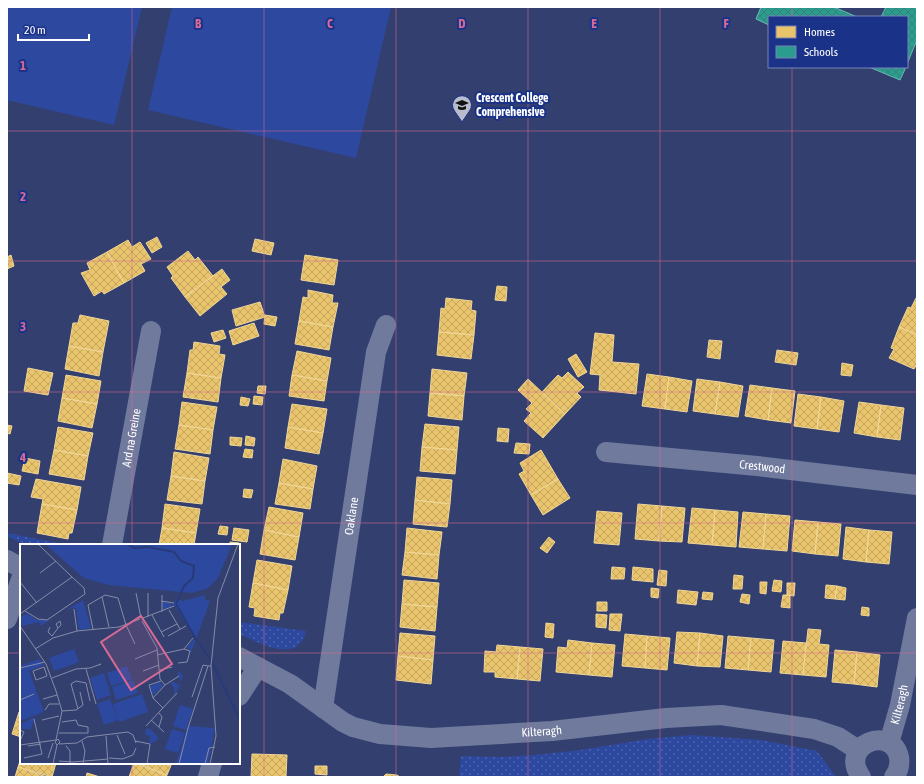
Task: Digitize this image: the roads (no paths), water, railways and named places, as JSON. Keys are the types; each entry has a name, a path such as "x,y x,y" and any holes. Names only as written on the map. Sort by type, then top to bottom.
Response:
{"street":[{"name":"Oaklane","path":"323,708 376,352 386,326"},
{"name":"Ard na Greine","path":"112,544 151,331"},
{"name":"Crestwood","path":"606,452 917,485"},
{"path":"7,560 20,567"},
{"path":"7,619 20,582"},
{"name":"Kilteragh","path":"889,743 899,712 917,618"},
{"name":"Kilteragh","path":"240,657 290,684 343,722 363,730 396,736 431,738 552,731 666,718 720,716 814,729 838,737 858,750"},
{"path":"240,694 258,666"},
{"path":"860,777 855,765 858,750 863,745 876,740 889,743 894,748 903,767"},
{"path":"208,777 212,764"}],"place":[{"name":"Crescent College Comprehensive","path":"462,122"}]}
